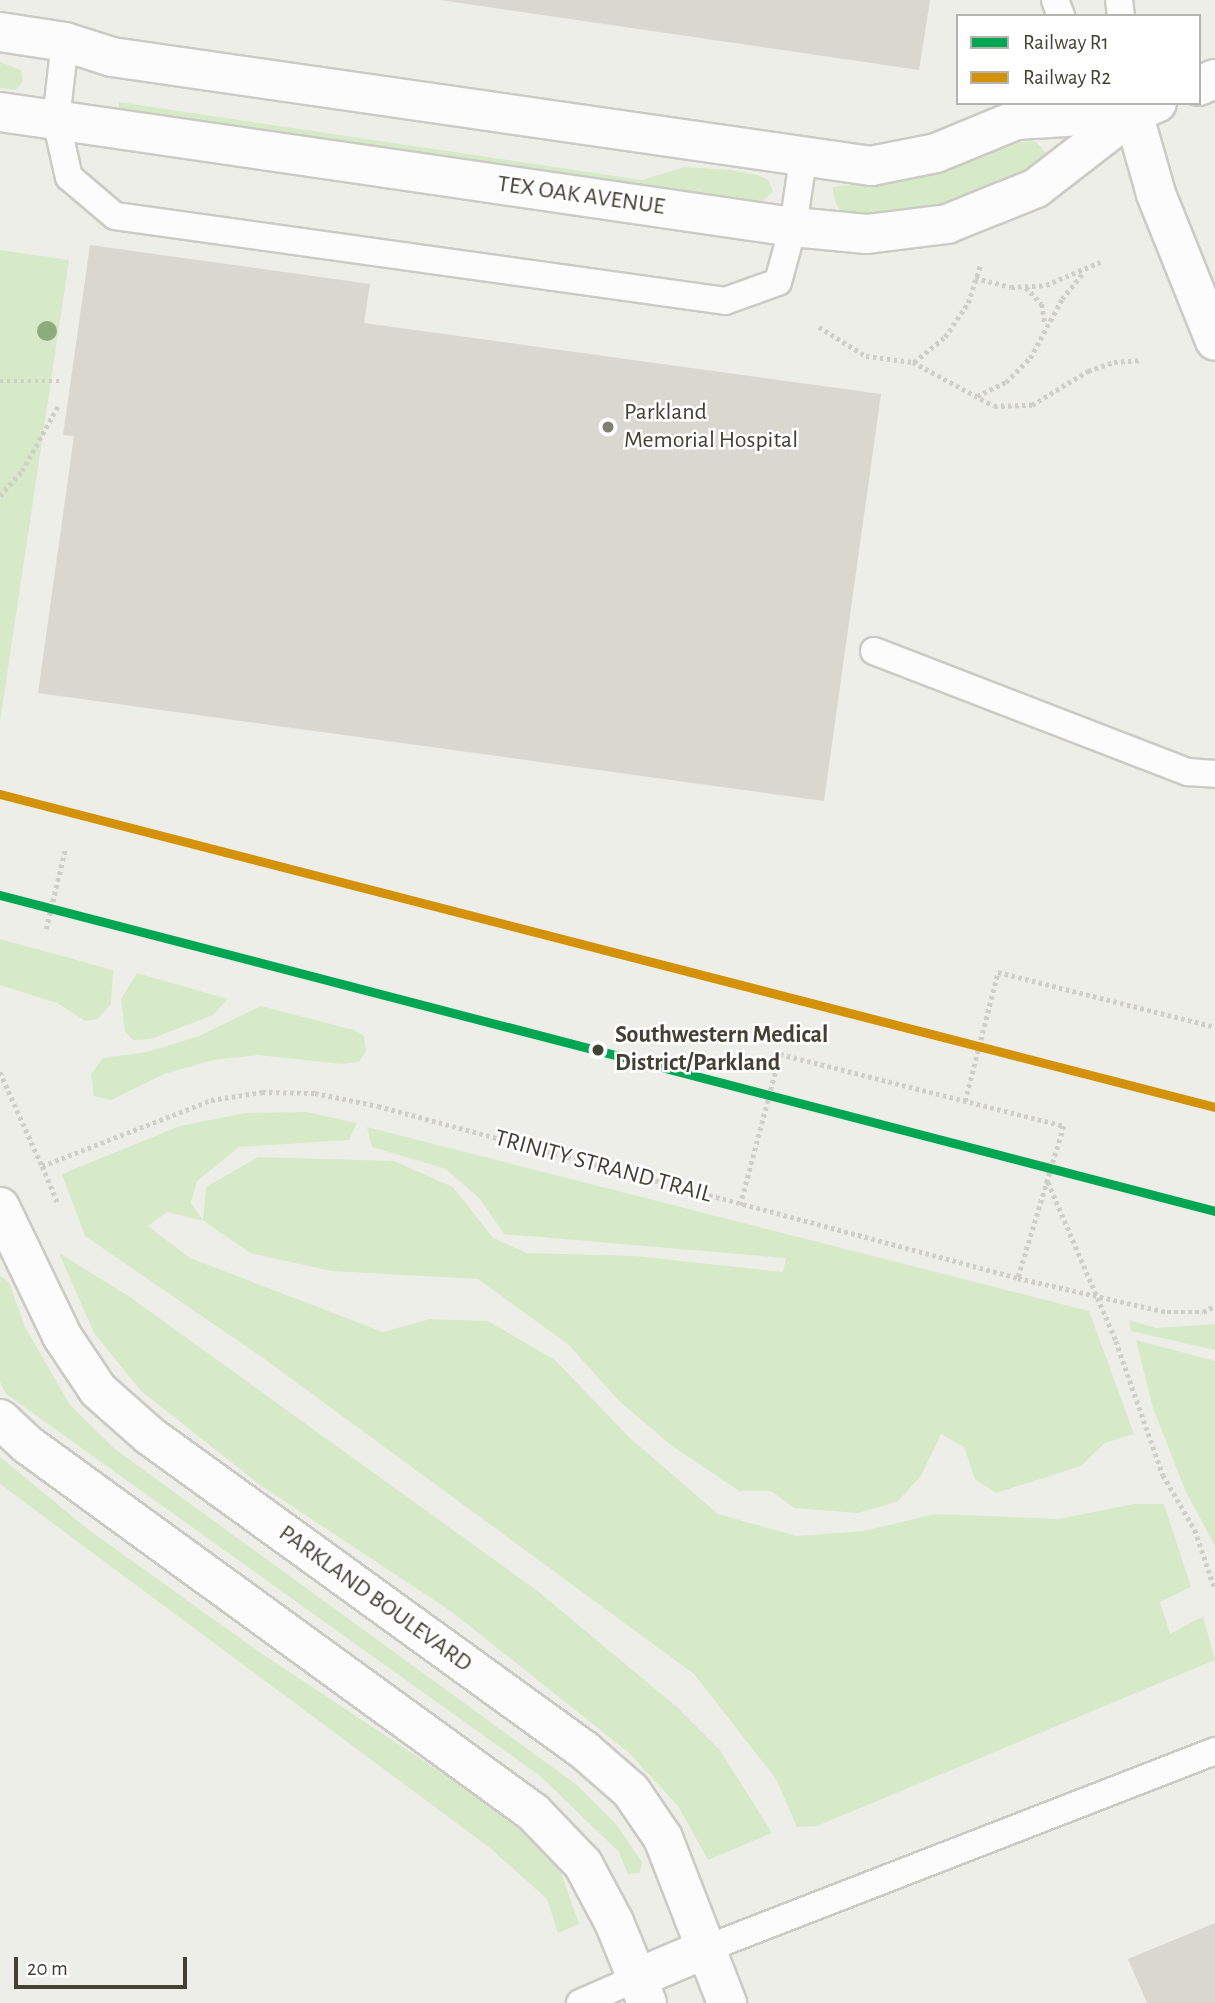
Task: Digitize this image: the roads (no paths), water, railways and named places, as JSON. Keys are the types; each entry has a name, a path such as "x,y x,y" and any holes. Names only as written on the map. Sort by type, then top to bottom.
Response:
{"street":[{"path":"0,32 65,41 112,57 803,159 871,166 936,153 1016,120 1140,107 1160,205 1215,341"},
{"name":"TEX OAK AVENUE","path":"0,112 793,227 866,234 947,224 1036,188 1140,107"},
{"name":"PARKLAND BOULEVARD","path":"0,1207 62,1336 98,1390 150,1436 584,1751 631,1791 663,1838 708,1948 727,2003"},
{"path":"0,1419 28,1445 533,1812 583,1864 642,1990 708,1948"}],"lane":[{"path":"65,41 55,120 69,177 115,215 725,301 778,282 793,227 803,159"},
{"path":"874,651 1188,772 1215,774"},
{"path":"708,1948 1215,1751"},
{"path":"580,2003 642,1990"}],"rail line":[{"name":"R2","path":"0,794 1215,1107"},
{"name":"R1","path":"0,895 1215,1211"}],"place":[{"name":"Parkland Memorial Hospital","path":"608,427"},
{"name":"Southwestern Medical District/Parkland","path":"598,1050"}]}
